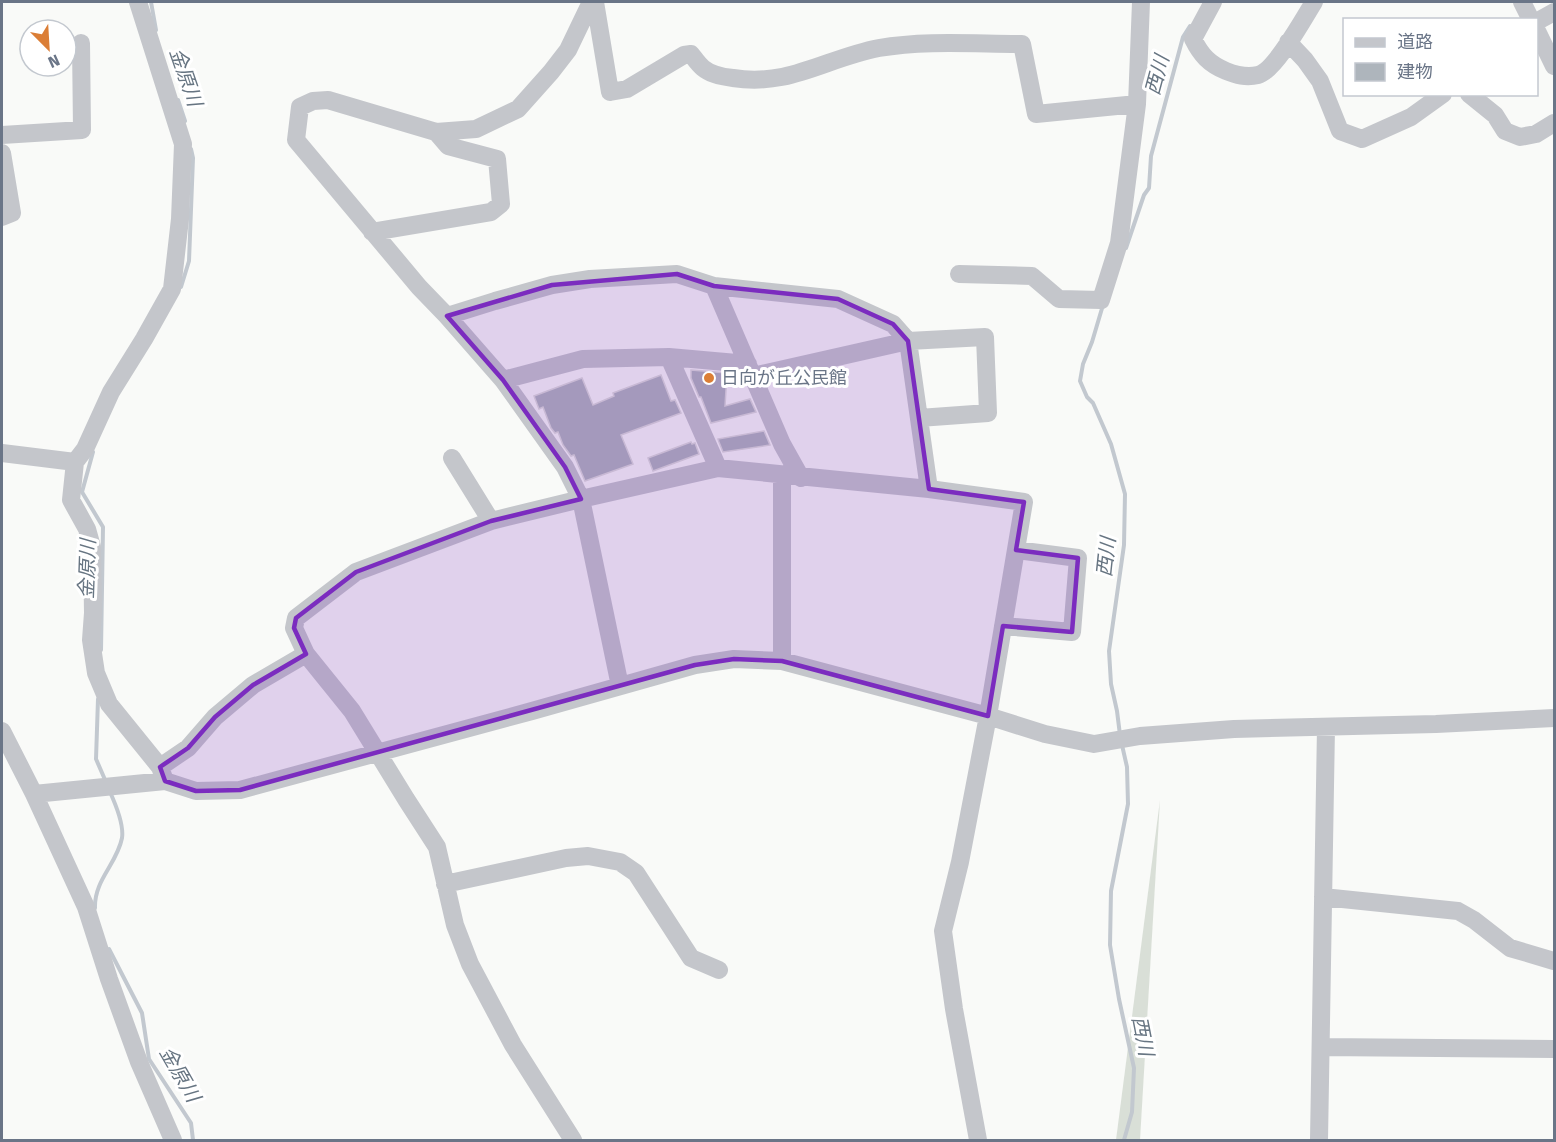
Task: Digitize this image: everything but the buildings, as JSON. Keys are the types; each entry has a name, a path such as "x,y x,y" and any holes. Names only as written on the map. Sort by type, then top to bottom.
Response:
{"street":[{"path":"138,2 183,144 180,219 172,289 111,392 85,449 75,462 71,500 87,529 92,547 91,640 96,673 109,704 162,774 196,791 240,790 695,664 734,659 782,661 988,716 1045,735 1094,744 1140,736 1234,729 1554,718"},
{"path":"593,2 610,92 627,89 684,55 691,54 708,71 723,77 753,81 790,76 847,56 881,48 1022,44 1036,114 1137,104"},
{"path":"593,2 568,50 518,109 476,129 436,132 328,100 313,101 300,107 297,141 419,287 503,380 565,467 581,499 621,686"},
{"path":"959,274 1032,276 1059,299 1101,300 1119,243 1137,104 1141,2"},
{"path":"1214,2 1193,39 1201,55 1215,66 1238,76 1260,75 1276,61 1314,2"},
{"path":"1522,2 1531,18"},
{"path":"1538,21 1554,12"},
{"path":"1538,33 1554,66"},
{"path":"1288,42 1320,81 1340,131 1362,139 1411,117 1440,96"},
{"path":"2,135 82,130 81,43"},
{"path":"1471,96 1494,115 1505,130 1520,137 1536,134 1554,123"},
{"path":"372,232 491,212 501,204 497,159 448,146 436,132"},
{"path":"2,153 12,213 2,217"},
{"path":"447,316 541,288 590,279 676,274 714,286 838,299 893,324 908,341 929,489"},
{"path":"714,286 782,444 801,478"},
{"path":"503,380 583,359 669,357 750,370 908,341 985,337 988,413 919,418"},
{"path":"669,357 718,468"},
{"path":"2,453 75,462"},
{"path":"452,458 491,521"},
{"path":"573,1140 513,1045 470,964 455,925 437,847 352,711 306,654 294,628 296,618 356,572 491,521 718,468 929,489 1024,502 988,716 960,862 943,931 954,1009 978,1140"},
{"path":"782,475 782,661"},
{"path":"1003,626 1072,632 1078,558 1016,550"},
{"path":"34,794 162,774 215,717 253,685 306,654"},
{"path":"1319,1140 1326,727"},
{"path":"2,731 6,752 34,794 86,907 139,1062 173,1140"},
{"path":"445,884 566,858 588,856 620,862 636,873 691,958 720,970"},
{"path":"1323,897 1458,911 1474,920 1510,948 1554,961"},
{"path":"1321,1047 1554,1049"}],"highlighted area":[{"path":"677,274 714,286 838,299 893,324 908,341 929,489 1024,502 1016,550 1078,558 1072,632 1003,626 988,716 782,661 734,659 695,665 240,790 196,791 165,781 160,767 188,748 215,717 253,685 306,654 294,628 296,618 356,572 491,521 581,499 565,467 503,380 447,316 552,285"}],"shaded area":[{"path":"1160,800 1140,1140 1116,1140"}],"waterway":[{"name":"金原川","path":"151,2 156,30"},
{"name":"西川","path":"1126,248 1144,195 1149,188 1151,156 1183,37 1190,26"},
{"name":"金原川","path":"178,100 185,121"},
{"name":"金原川","path":"181,287 189,261 193,158 191,149"},
{"name":"西川","path":"1103,305 1083,364 1080,381 1087,397 1093,403 1111,444 1125,494 1124,545 1109,651 1111,684 1120,735"},
{"name":"金原川","path":"93,452 82,492 103,527 101,650"},
{"name":"金原川","path":"98,699 96,759 106,782"},
{"name":"西川","path":"1122,745 1127,767 1128,804 1111,891 1110,945 1134,1068 1132,1112 1124,1140"},
{"name":"金原川","path":"95,908 98,889 116,856 122,838 117,808 110,792"},
{"name":"金原川","path":"109,949 142,1013 149,1059 191,1123 193,1140"}],"place":[{"name":"日向が丘公民館","path":"709,378"}]}
